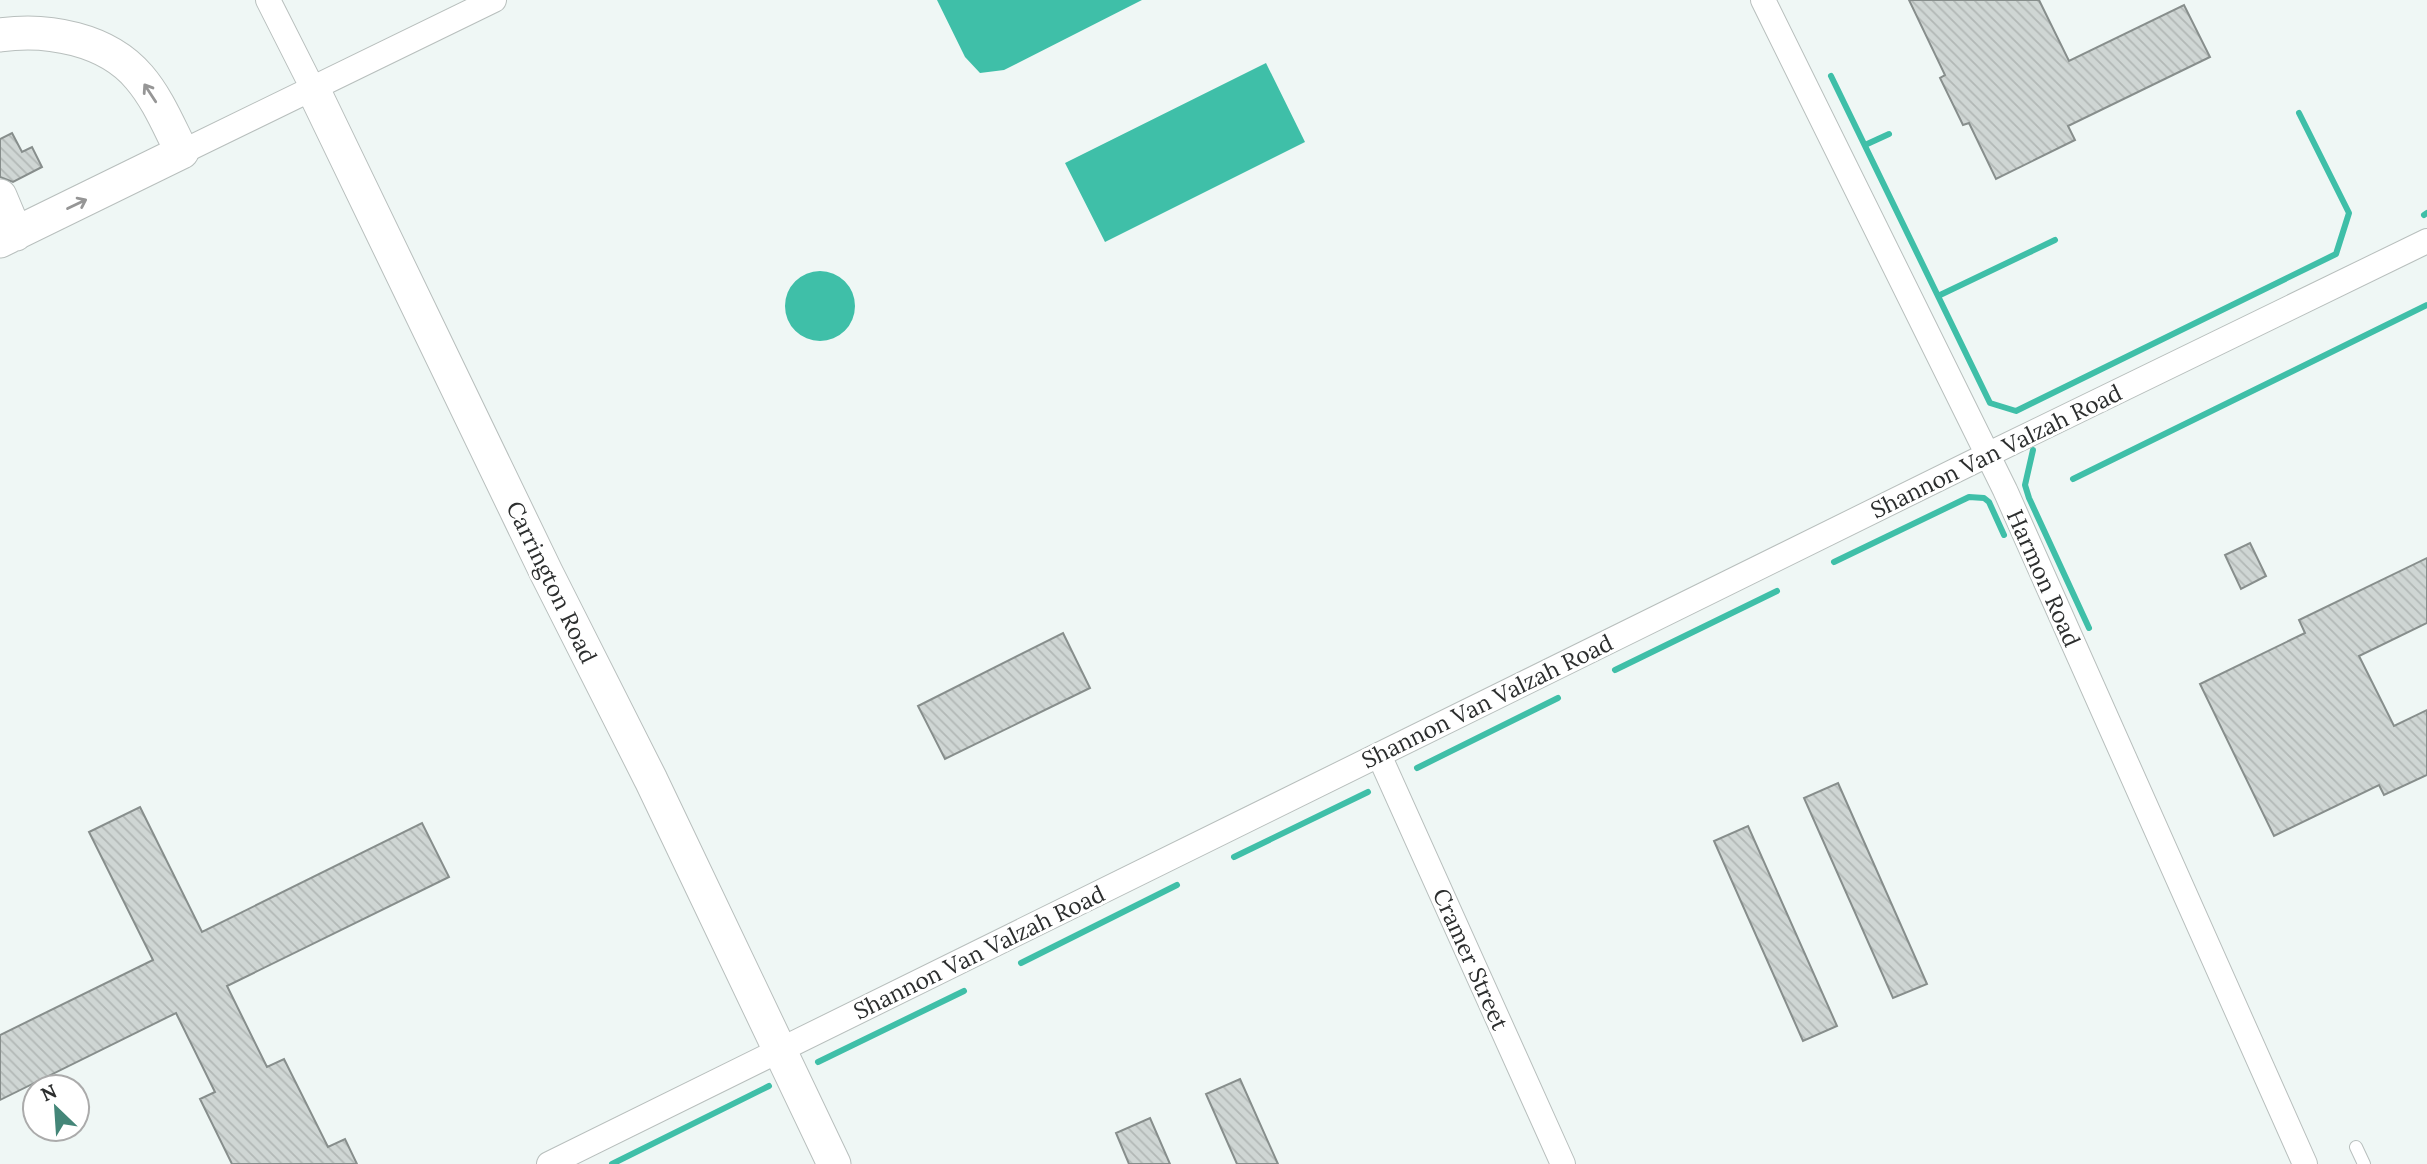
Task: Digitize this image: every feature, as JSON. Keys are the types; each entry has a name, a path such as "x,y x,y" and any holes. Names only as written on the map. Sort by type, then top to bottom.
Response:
{"street":[{"name":"Carrington Road","path":"268,0 546,572 651,780 834,1164"},
{"path":"0,196 5,228 182,152 494,0"},
{"name":"Harmon Road","path":"1763,0 1987,455 2305,1164"},
{"path":"0,35 30,32 61,36 94,46 112,56 140,78 182,152"},
{"name":"Shannon Van Valzah Road","path":"549,1164 2427,241"},
{"name":"Cramer Street","path":"1379,755 1563,1164"}],"lane":[{"path":"2356,1147 2364,1164"}],"shaded area":[{"path":"937,0 1142,0 1004,70 980,73 965,57"},
{"path":"1266,63 1305,142 1105,242 1065,163"},
{"path":"820,271 845,281 855,306 845,331 820,341 795,331 785,306 795,281"}],"building":[{"path":"1909,0 2039,0 2069,61 2184,5 2210,57 2068,126 2075,140 1996,179 1969,123 1963,125 1940,78 1945,75"},
{"path":"12,133 22,152 32,147 42,167 13,182 0,177 0,139"},
{"path":"2250,543 2266,576 2241,589 2225,555"},
{"path":"2427,558 2427,623 2359,656 2394,726 2427,710 2427,775 2384,795 2379,785 2274,836 2200,684 2305,633 2299,620"},
{"path":"1063,633 1090,688 945,759 918,706"},
{"path":"1838,783 1927,984 1893,998 1804,798"},
{"path":"140,807 202,932 422,823 449,877 227,986 267,1067 284,1059 328,1147 345,1139 357,1164 232,1164 200,1099 215,1092 176,1013 55,1073 21,1073 21,1090 0,1100 0,1035 153,960 89,832"},
{"path":"1748,826 1837,1026 1803,1041 1714,841"},
{"path":"1240,1079 1278,1164 1237,1164 1206,1094"},
{"path":"1150,1118 1170,1164 1129,1164 1116,1133"}],"waterway":[{"path":"1831,76 1990,403 2016,411 2336,254 2349,213 2299,113"},
{"path":"1865,145 1889,134"},
{"path":"1938,296 2055,240"},
{"path":"2073,479 2427,305"},
{"path":"2033,450 2025,485 2029,498 2089,628"},
{"path":"1834,562 1969,497 1984,498 1989,502 2004,535"},
{"path":"1615,670 1777,591"},
{"path":"1417,768 1558,698"},
{"path":"1234,857 1368,792"},
{"path":"1021,963 1177,885"},
{"path":"818,1062 964,991"},
{"path":"612,1164 769,1086"}]}
